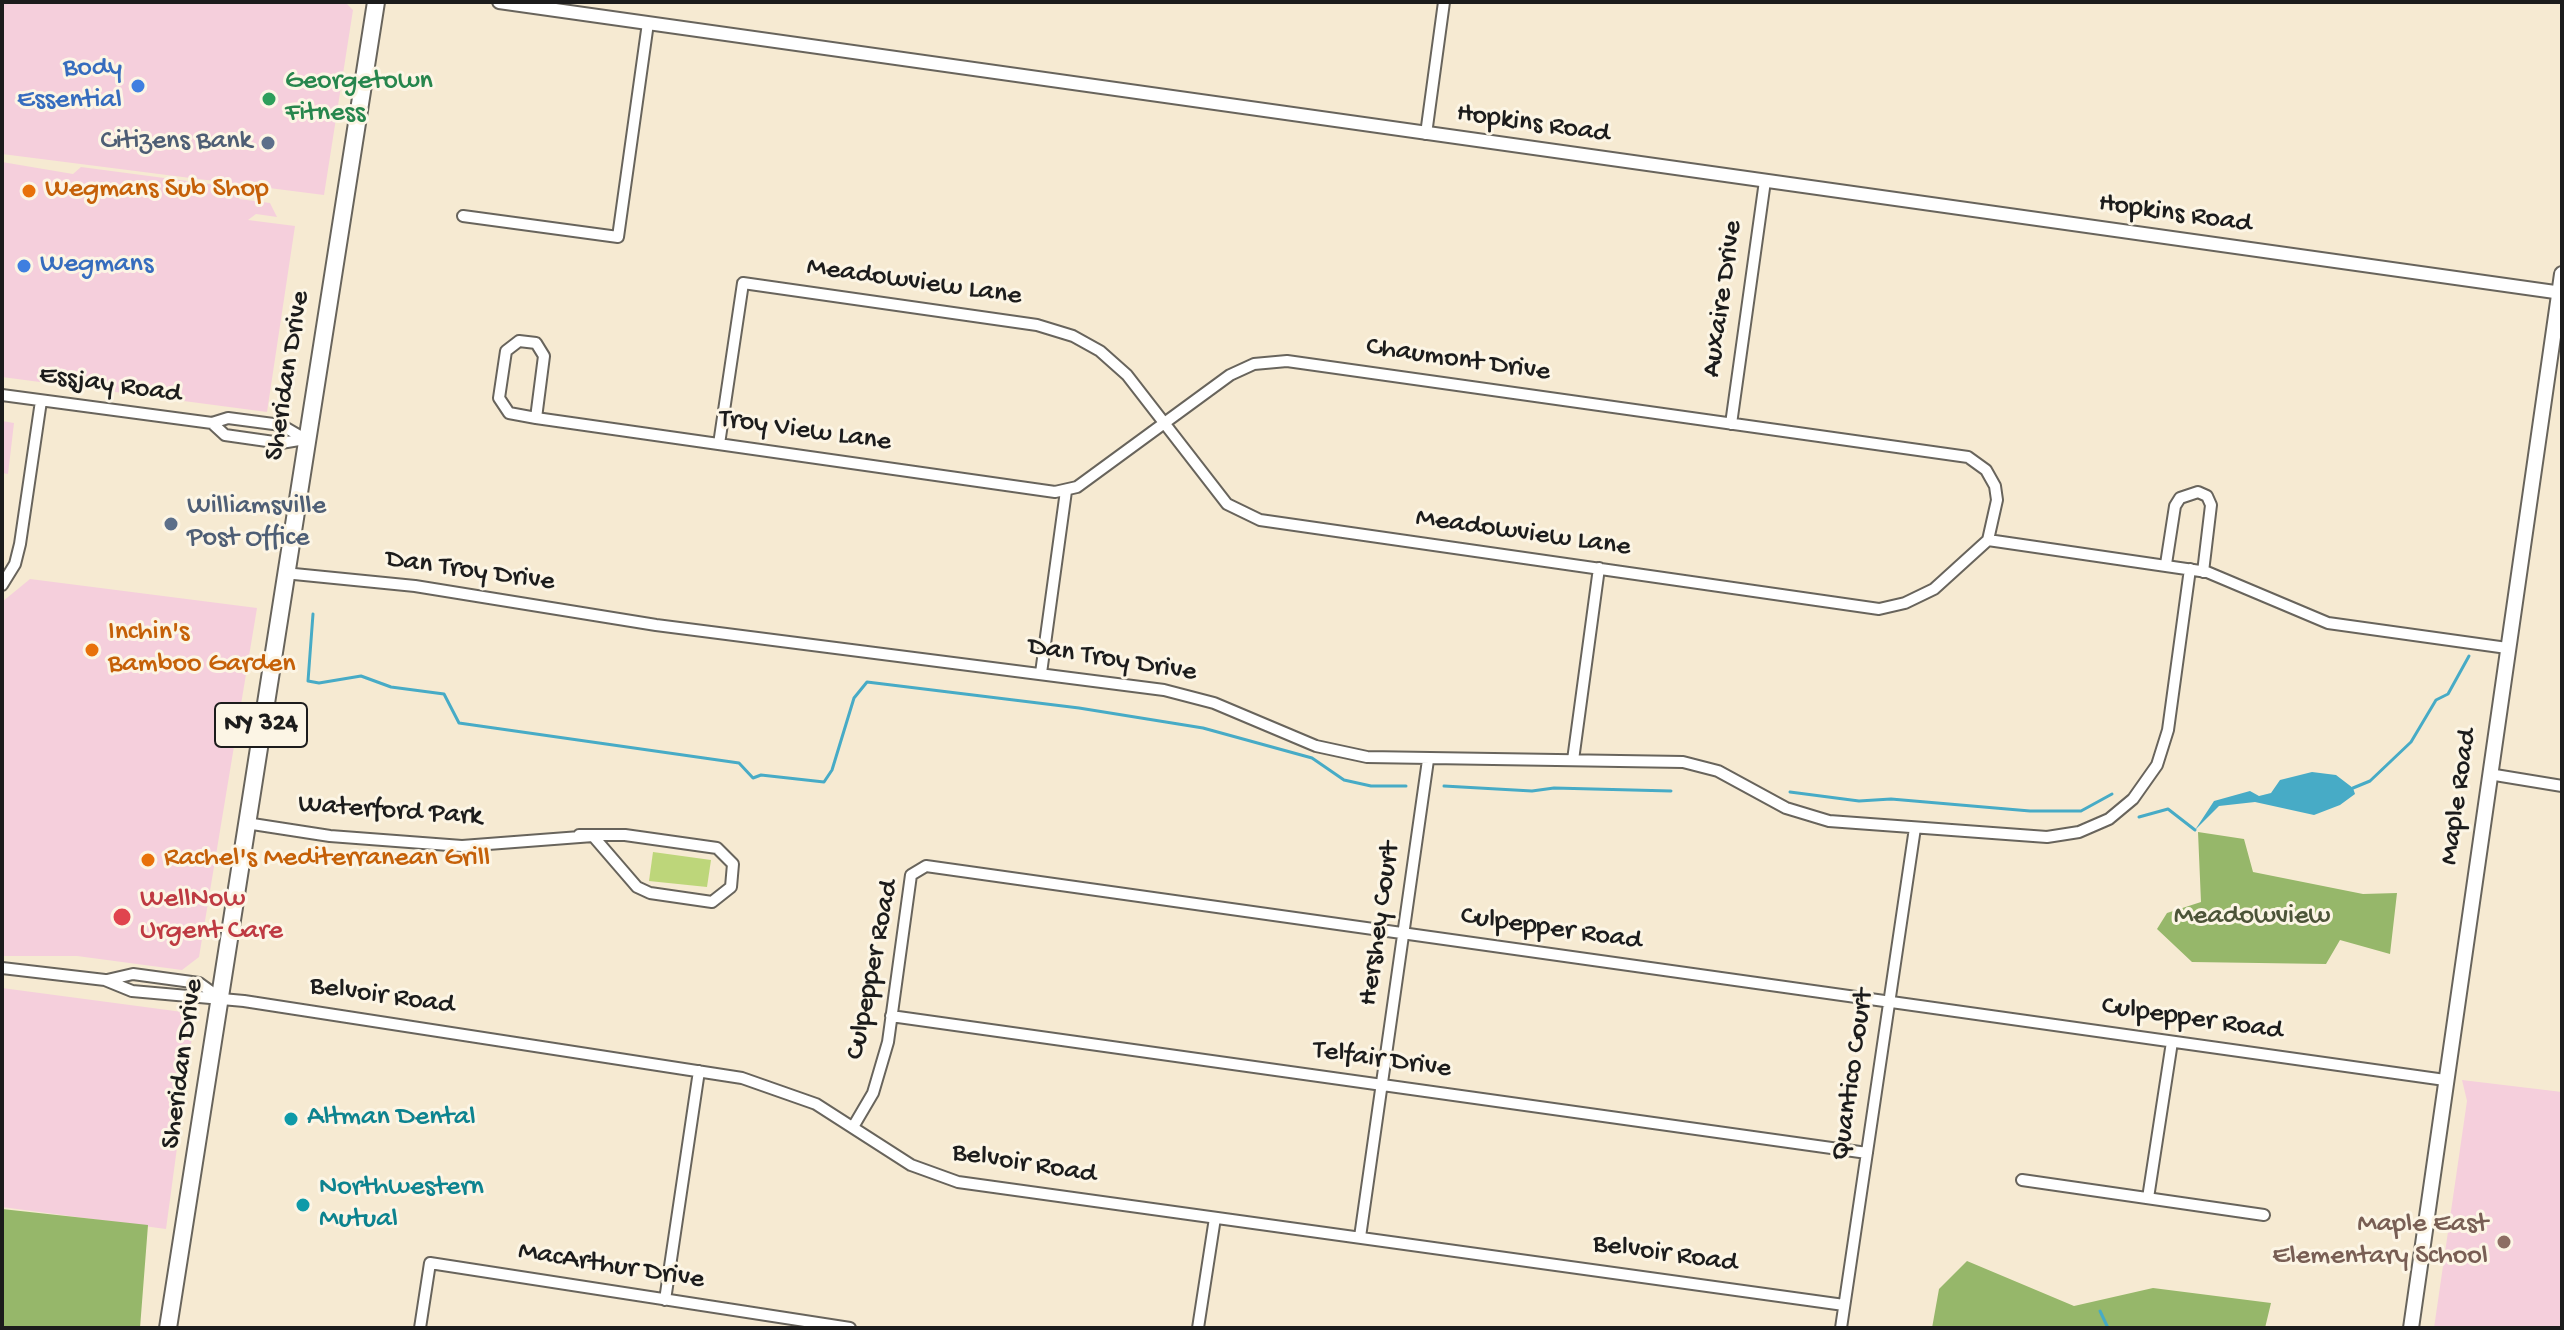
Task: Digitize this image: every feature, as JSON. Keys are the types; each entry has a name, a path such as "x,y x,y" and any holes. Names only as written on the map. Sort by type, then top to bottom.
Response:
{"main road":[{"name":"Sheridan Drive","path":"168,1328 305,439 376,2"},
{"name":"Maple Road","path":"2411,1328 2562,274"}],"street":[{"name":"Hopkins Road","path":"499,2 2561,293"},
{"path":"1426,134 1444,2"},
{"path":"463,216 618,237 648,23"},
{"name":"Auxaire Drive","path":"1731,424 1765,181"},
{"name":"Meadowview Lane","path":"719,444 743,283 1055,329 1090,344 1114,362 1227,504 1248,517 1879,609 1905,603 1934,589 1988,540"},
{"name":"Troy View Lane","path":"536,418 544,356 536,343 519,341 506,351 499,398 509,413 536,418 1039,490 1066,491"},
{"name":"Chaumont Drive","path":"1066,491 1077,487 1162,421 1241,369 1287,361 1968,457 1986,470 1995,486 1997,500 1988,540"},
{"name":"Essjay Road","path":"2,395 212,423 228,418 279,425 305,439"},
{"path":"2,585 15,564 20,544 41,401"},
{"name":"Essjay Road","path":"212,423 225,435 281,443 305,439"},
{"path":"1041,673 1066,491"},
{"path":"2166,564 2175,506 2180,498 2198,492 2207,496 2211,505 2203,572"},
{"path":"1988,540 2166,564 2203,572 2328,623 2507,648"},
{"path":"1573,760 1599,568"},
{"name":"Dan Troy Drive","path":"284,573 415,586 656,625 1041,673 1189,695 1336,751 1367,757 1701,765 1807,816 1829,821 2063,836 2095,827 2120,812 2145,785 2163,748 2190,569"},
{"name":"Hershey Court","path":"1360,1237 1428,760"},
{"path":"2489,774 2562,786"},
{"name":"Waterford Park","path":"246,823 330,836 462,846 579,835 625,835 717,848 733,864 731,887 724,896 712,902 650,893 637,887 593,836 579,835"},
{"name":"Quantico Court","path":"1841,1328 1915,828"},
{"name":"Culpepper Road","path":"853,1127 869,1102 881,1068 911,875 926,866 2445,1080"},
{"path":"2,968 105,980 132,991 197,1000 220,998"},
{"path":"105,980 133,974 199,983 220,998"},
{"name":"Belvoir Road","path":"220,998 768,1084 792,1093 853,1127 911,1165 958,1182 1844,1305"},
{"name":"Telfair Drive","path":"891,1016 1867,1153"},
{"path":"2148,1198 2172,1042"},
{"path":"665,1300 699,1071"},
{"path":"2022,1180 2264,1215"},
{"path":"1198,1328 1215,1218"},
{"name":"MacArthur Drive","path":"420,1328 430,1263 850,1328"}],"shaded area":[{"path":"2,2 345,2 353,10 324,195 2,154"},
{"path":"2,162 73,174 81,167 240,188 239,199 270,203 277,217 256,214 248,220 295,226 267,412 2,377"},
{"path":"2,421 14,423 8,474 2,473"},
{"path":"30,579 257,608 199,957 182,970 77,956 2,956 2,602"},
{"path":"2,988 190,1013 194,1022 166,1229 2,1207"},
{"name":"Maple East Elementary School","path":"2462,1080 2562,1092 2562,1328 2434,1328 2467,1101"}],"green space":[{"name":"Meadowview","path":"2198,832 2244,839 2253,872 2363,894 2397,893 2390,954 2340,940 2326,964 2192,962 2157,929 2167,913 2201,902"},
{"path":"653,852 711,860 707,887 649,881"},
{"path":"2,1209 148,1225 140,1328 2,1328"},
{"path":"1967,1261 2074,1306 2153,1288 2271,1303 2265,1328 1932,1328 1939,1289"}],"water":[{"path":"2312,772 2336,775 2353,788 2355,794 2340,805 2314,815 2255,802 2219,806 2195,830 2214,801 2250,791 2259,796 2271,793 2280,780"}],"waterway":[{"path":"313,614 308,681 319,683 361,676 391,687 444,694 459,723 739,763 753,778 761,775 824,782 832,770 854,698 867,682 1079,708 1203,728 1312,758 1344,780 1371,786 1406,786"},
{"path":"2353,788 2370,781 2411,742 2436,700 2448,694 2469,656"},
{"path":"1444,786 1532,791 1554,788 1671,791"},
{"path":"1790,792 1859,801 1891,799 2030,811 2081,811 2112,794"},
{"path":"2139,817 2168,809 2195,830"},
{"path":"2100,1311 2108,1328"}],"place":[{"name":"Body Essential","path":"138,86"},
{"name":"Georgetown Fitness","path":"269,99"},
{"name":"Citizens Bank","path":"268,143"},
{"name":"Wegmans Sub Shop","path":"29,191"},
{"name":"Wegmans","path":"24,266"},
{"name":"Williamsville Post Office","path":"171,524"},
{"name":"Inchin's Bamboo Garden","path":"92,650"},
{"name":"Rachel's Mediterranean Grill","path":"148,860"},
{"name":"WellNow Urgent Care","path":"122,917"},
{"name":"Altman Dental","path":"291,1119"},
{"name":"Northwestern Mutual","path":"303,1205"},
{"name":"Maple East Elementary School","path":"2504,1242"}]}
